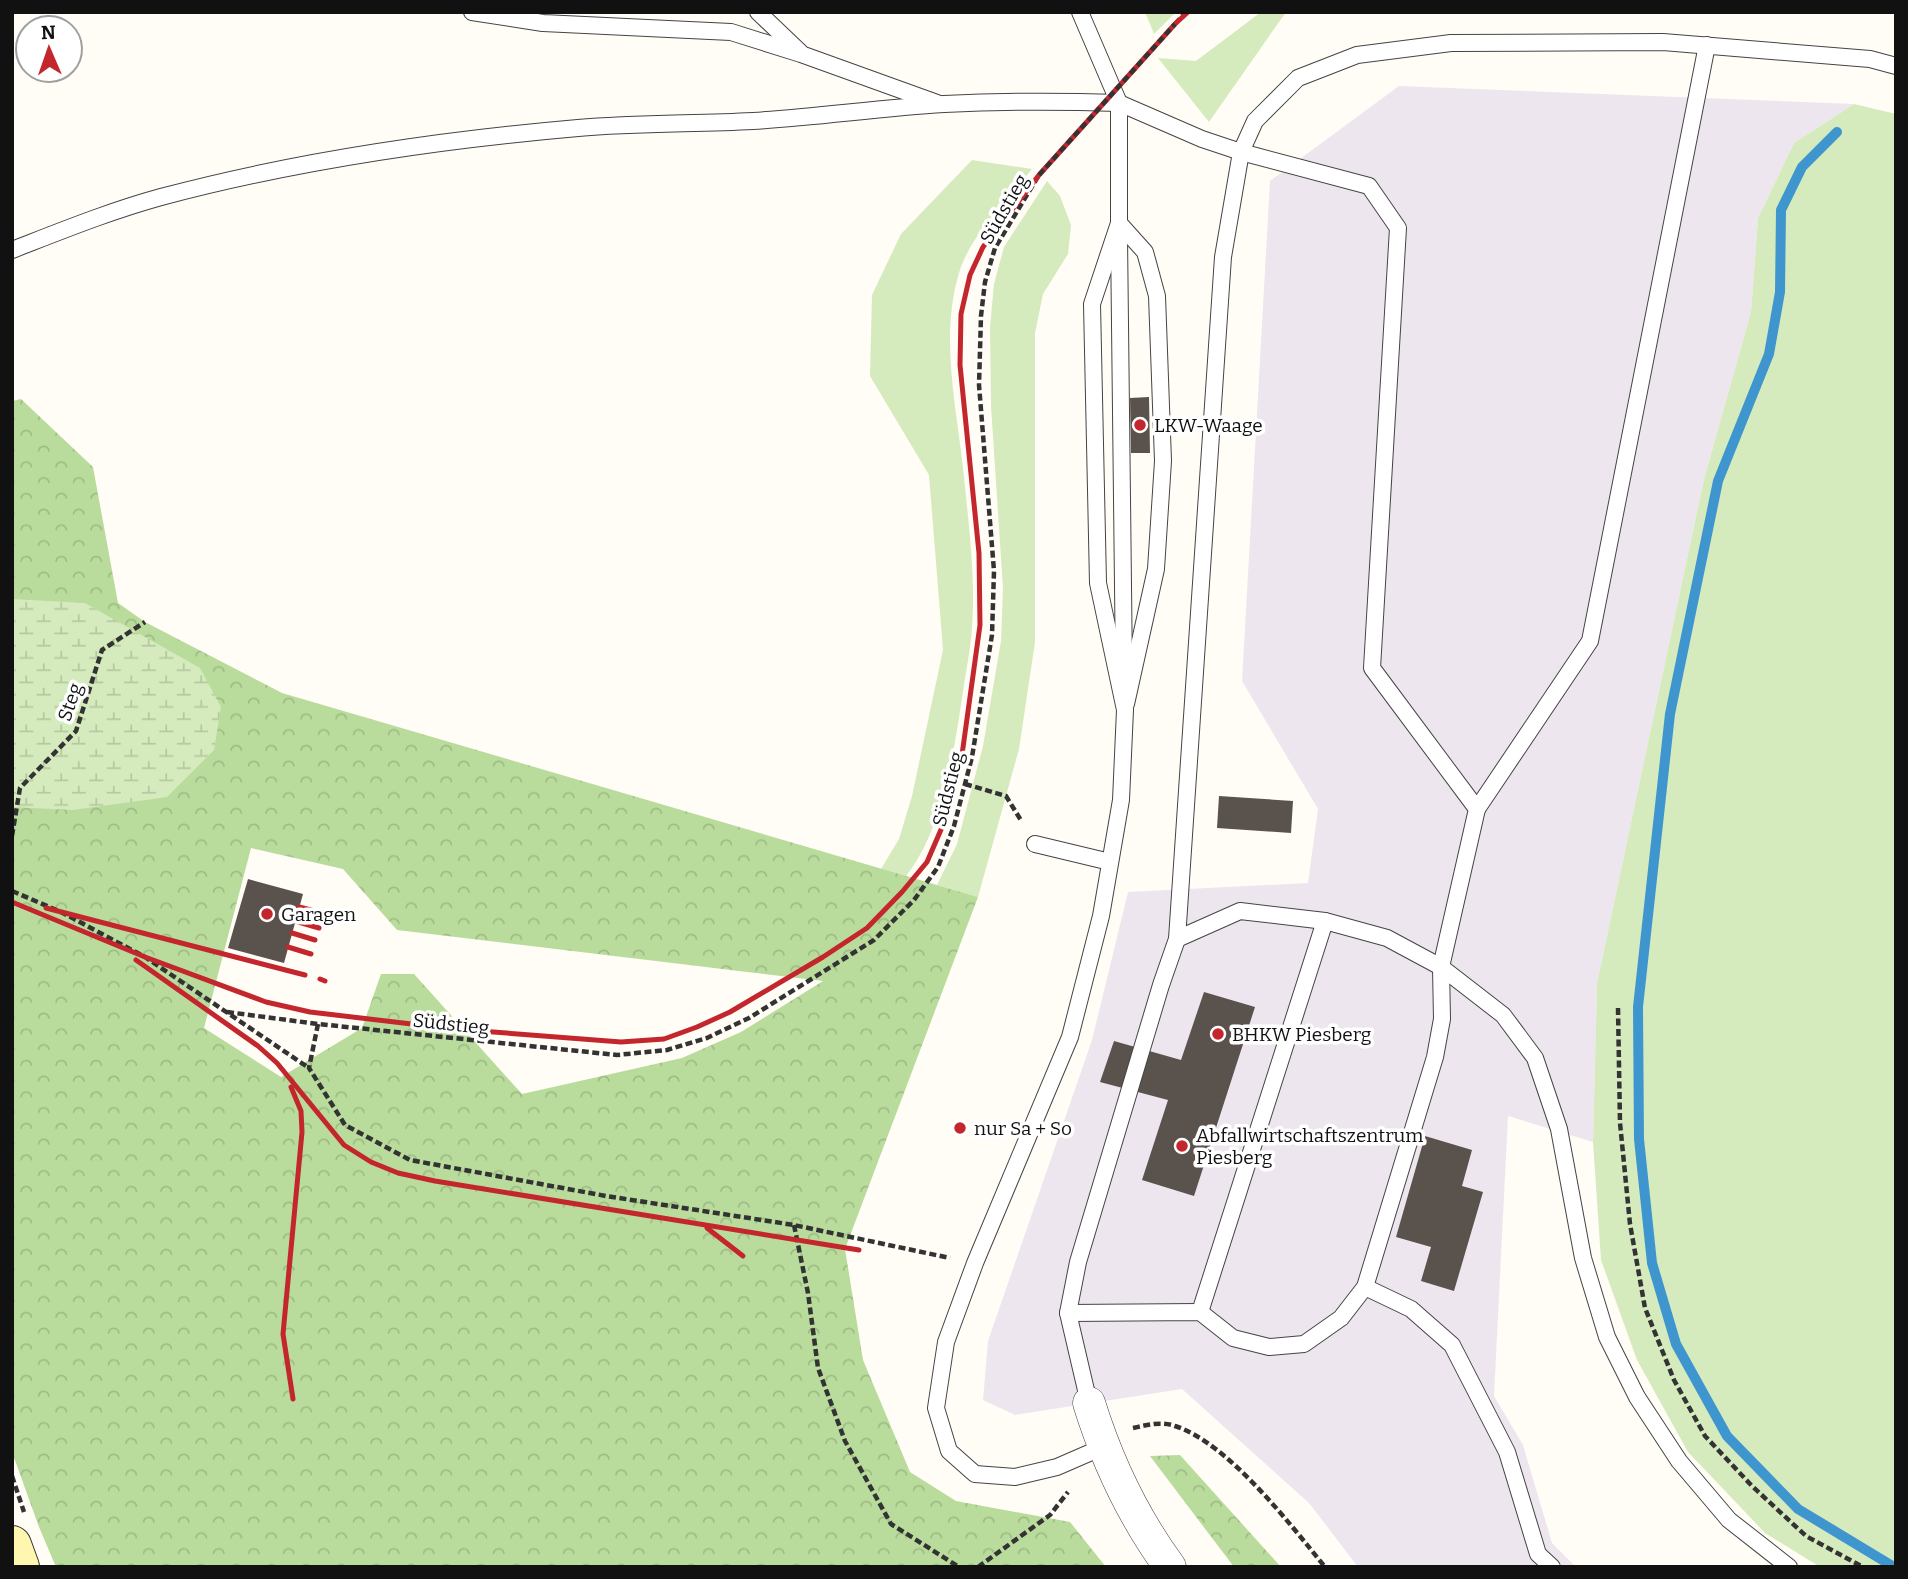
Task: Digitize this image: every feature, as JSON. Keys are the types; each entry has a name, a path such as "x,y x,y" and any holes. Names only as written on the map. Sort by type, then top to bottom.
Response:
{"street":[{"path":"1088,1403 1102,1447 1151,1541 1170,1567"},
{"path":"12,1545 20,1567"}],"lane":[{"path":"472,12 543,23 731,32 802,54 942,104"},
{"path":"758,12 802,54"},
{"path":"1080,12 1119,103 1125,710 1121,800 1101,916 1070,1037 975,1263 946,1342 936,1408 949,1451 975,1474 1015,1476 1057,1467 1102,1447"},
{"path":"1088,1403 1068,1313 1078,1262 1177,939 1223,257 1241,152 1255,121 1298,78 1357,55 1451,43 1663,42 1870,59 1896,66"},
{"path":"1068,1313 1200,1312 1233,1338 1269,1347 1304,1344 1341,1318 1365,1287 1435,1057 1442,1019 1441,967 1477,809 1590,640 1707,46"},
{"path":"12,250 87,221 159,198 251,175 360,156 579,128 752,121 942,104 1035,100 1119,103 1202,139 1241,152 1369,186 1398,228 1372,668 1477,809"},
{"path":"1119,223 1092,304 1098,583 1125,710"},
{"path":"1119,223 1144,251 1157,296 1163,461 1156,569 1125,710"},
{"path":"1035,844 1110,862"},
{"path":"1177,939 1240,911 1325,921 1387,938 1441,967 1503,1015 1535,1058 1559,1129 1583,1258 1607,1337 1637,1397 1679,1461 1729,1520 1789,1567"},
{"path":"1200,1312 1325,921"},
{"path":"1365,1287 1411,1309 1452,1345 1507,1452 1538,1554 1552,1567"}],"path":[{"name":"Südstieg","path":"227,1012 618,1055 667,1051 706,1038 749,1018 874,940 906,908 938,867 954,826 965,784 992,635 993,584 979,385 981,316 985,282 995,248 1039,176 1186,12"},
{"name":"Steg","path":"12,836 20,788 76,731 102,650 145,621"},
{"path":"965,784 1006,796"},
{"path":"12,891 61,912 145,957 227,1012 309,1068 345,1125 410,1160 606,1196 794,1225 975,1263"},
{"path":"1618,1008 1620,1123 1630,1224 1645,1308 1674,1380 1705,1436 1752,1486 1805,1536 1863,1567"},
{"path":"309,1068 318,1024"},
{"path":"794,1225 808,1293 818,1368 845,1441 891,1524 959,1567"},
{"path":"978,1567 1050,1515 1102,1447 1125,1430 1157,1423 1174,1425 1218,1451 1267,1496 1325,1567"}],"shaded area":[{"name":"Abfallwirtschaftszentrum Piesberg","path":"1399,86 1854,104 1794,143 1758,218 1751,312 1704,479 1597,983 1593,1142 1508,1116 1494,1396 1523,1445 1552,1543 1576,1567 1358,1567 1309,1503 1182,1389 1015,1415 983,1400 988,1341 1092,1040 1128,892 1308,883 1318,809 1242,681 1270,181"}],"green space":[{"path":"1145,12 1176,12 1154,34"},
{"path":"1261,12 1286,12 1209,122 1158,58 1196,61"},
{"path":"1854,104 1896,114 1896,1567 1820,1567 1765,1533 1688,1452 1637,1360 1601,1260 1593,1142 1597,983 1704,479 1751,312 1758,218 1794,143"},
{"path":"972,160 1032,169 972,244 959,273 953,297 951,370 971,548 971,634 946,785 930,835 906,876 881,869 899,839 912,796 943,650 929,475 870,376 872,295 901,234"},
{"path":"1047,181 1060,196 1071,225 1068,254 1043,294 1035,333 1035,642 1019,749 978,897 937,885 957,844 983,746 1001,641 1003,589 991,406 990,327 994,284 1004,247"},
{"path":"21,399 93,467 118,603 145,622 282,693 978,897 845,1249 863,1360 910,1472 956,1501 1070,1522 1106,1567 56,1567 12,1452 12,401","holes":["251,848 343,869 397,930 823,981 741,1032 682,1058 522,1094 414,974 381,974 362,1028 281,1077 204,1028"]},
{"path":"12,599 85,603 200,668 221,707 214,750 167,797 73,810 12,807"},
{"path":"1180,1455 1281,1567 1234,1567 1150,1456"}],"building":[{"name":"LKW-Waage","path":"1149,397 1150,453 1131,453 1130,398"},
{"path":"1219,796 1293,801 1291,833 1217,828"},
{"name":"Garagen","path":"248,879 303,894 284,963 228,948"},
{"path":"1204,992 1255,1007 1194,1196 1142,1180 1168,1100 1100,1082 1114,1041 1181,1060"},
{"path":"1425,1136 1472,1150 1462,1186 1483,1192 1454,1291 1421,1281 1431,1247 1396,1237"}],"waterway":[{"path":"1837,132 1802,167 1781,210 1780,292 1769,354 1718,481 1670,714 1638,1007 1639,1139 1652,1263 1676,1344 1727,1436 1798,1509 1894,1567"}],"railway":[{"path":"12,902 145,957 266,1002 310,1012 454,1029 621,1042 664,1039 730,1012 867,928 927,862 943,825 961,762 980,625 979,553 960,365 961,314 970,275 983,247 1039,175 1188,12"},
{"path":"299,907 323,913"},
{"path":"46,908 305,975"},
{"path":"295,921 319,928"},
{"path":"292,933 315,940"},
{"path":"288,947 311,954"},
{"path":"136,960 258,1046 277,1063 344,1145 371,1162 398,1173 859,1250"},
{"path":"320,979 325,981"},
{"path":"291,1087 301,1111 302,1132 283,1334 293,1399"},
{"path":"707,1228 743,1256"}],"place":[{"name":"LKW-Waage","path":"1140,425"},
{"name":"Garagen","path":"267,914"},
{"name":"BHKW Piesberg","path":"1218,1034"},
{"name":"nur Sa + So","path":"960,1128"},
{"name":"Abfallwirtschaftszentrum Piesberg","path":"1182,1146"}]}
